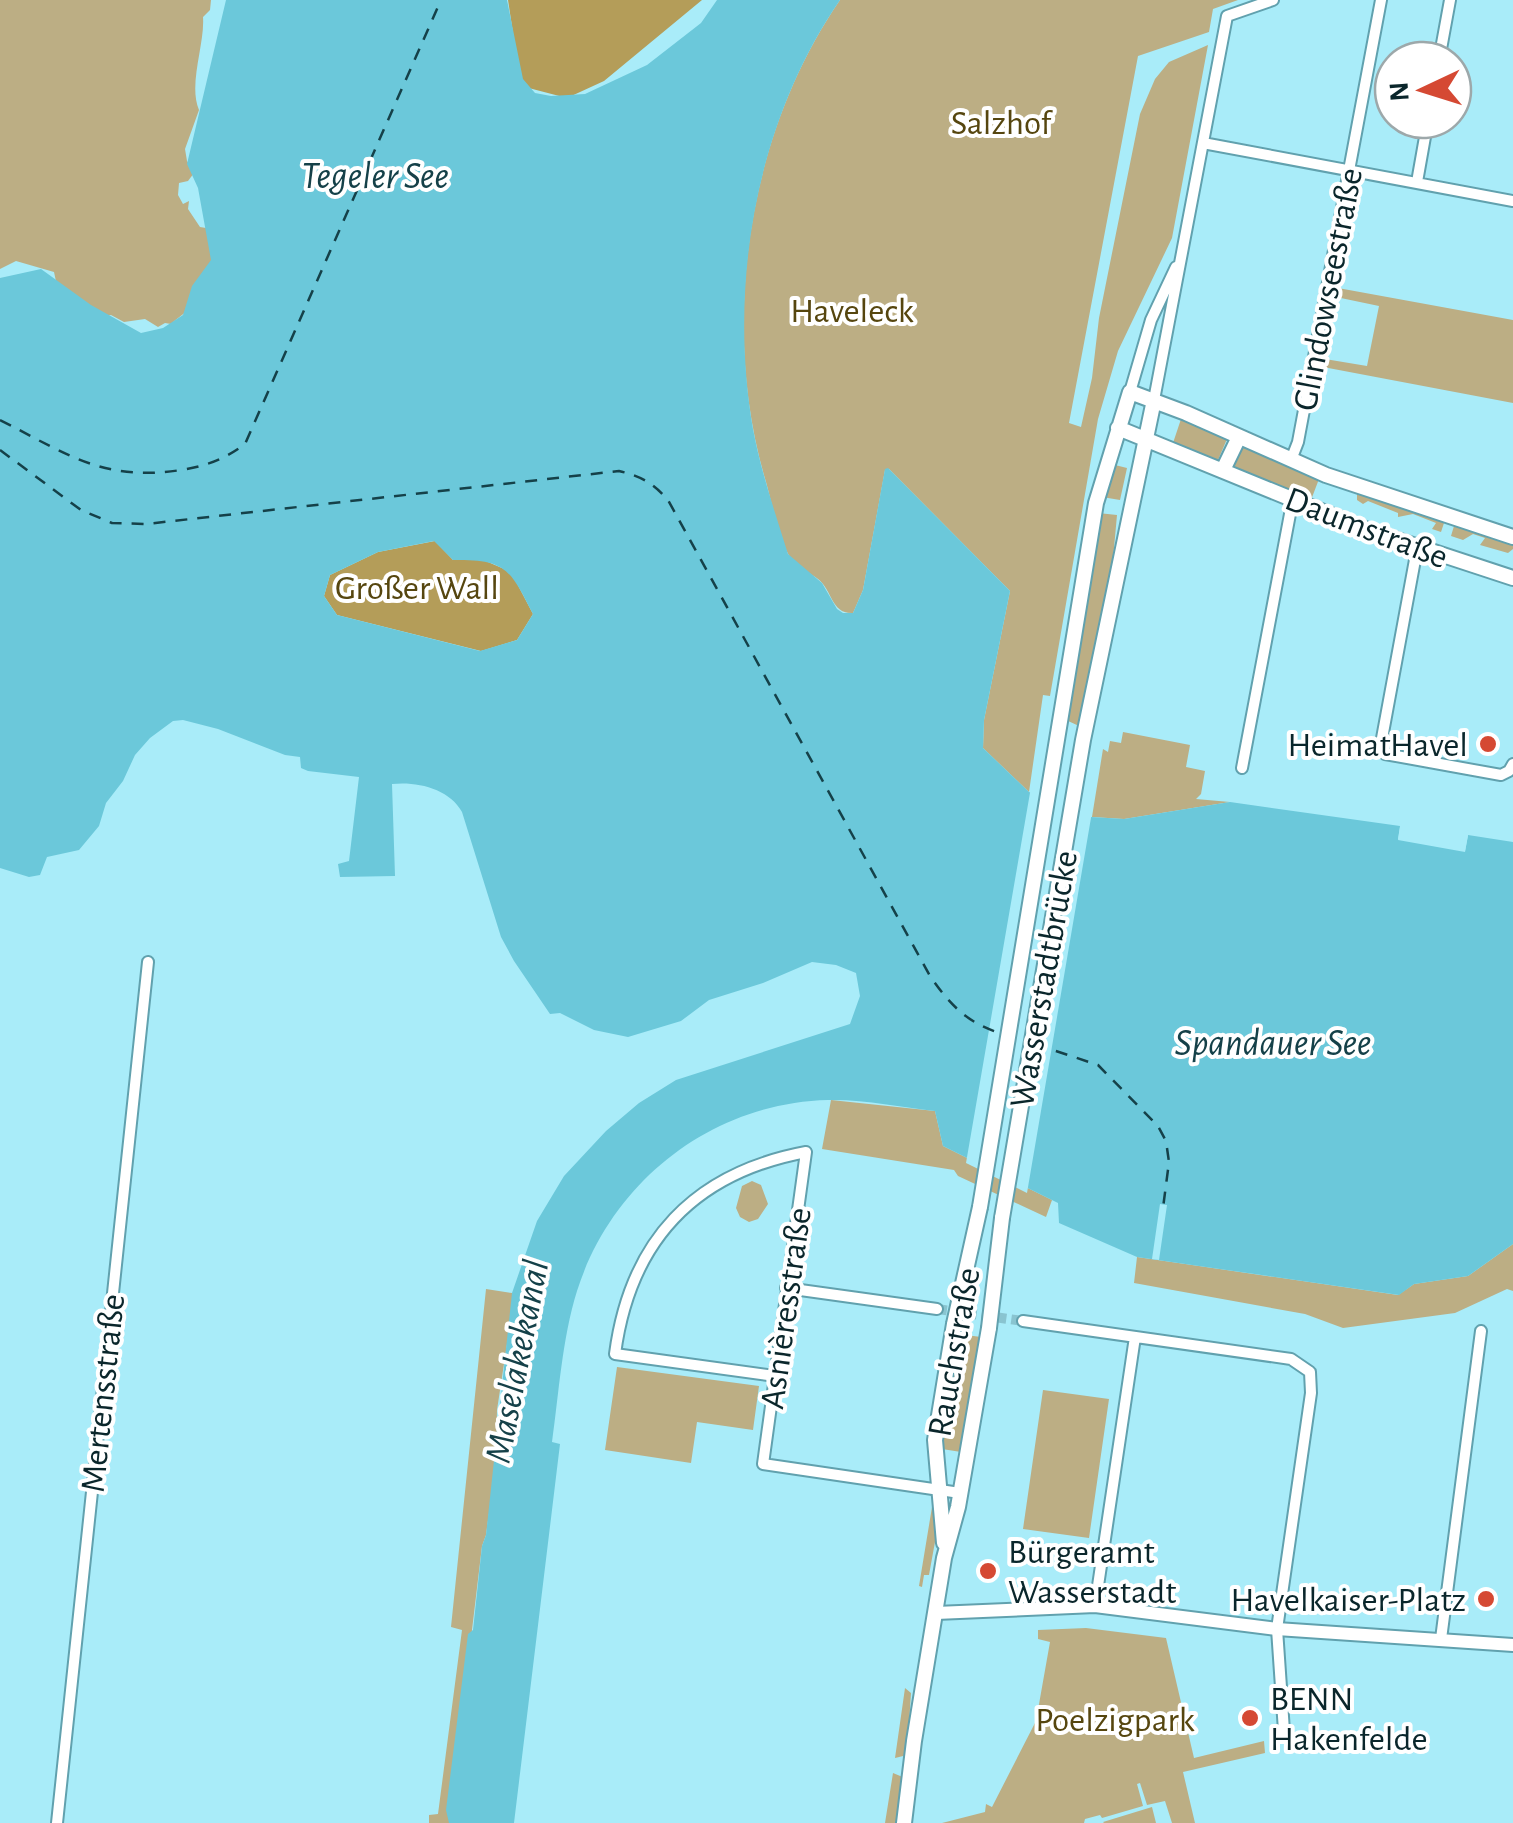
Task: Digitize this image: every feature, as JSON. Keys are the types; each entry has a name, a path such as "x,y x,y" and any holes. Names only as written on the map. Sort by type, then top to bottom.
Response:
{"main road":[{"name":"Daumstraße","path":"1130,392 1292,460 1423,509 1513,537"},
{"path":"1118,428 1130,392"},
{"path":"1145,440 1154,400"},
{"name":"Daumstraße","path":"1118,428 1418,549 1513,578"},
{"name":"Wasserstadtbrücke","path":"980,1207 1096,503 1118,428"},
{"path":"1223,470 1238,436"},
{"name":"Wasserstadtbrücke","path":"1002,1218 1083,740 1145,440"},
{"name":"Rauchstraße","path":"944,1558 936,1428 980,1207"},
{"name":"Rauchstraße","path":"904,1823 944,1558 960,1493 989,1328 1002,1218"}],"street":[{"path":"1154,400 1227,16 1272,0"},
{"name":"Glindowseestraße","path":"1292,460 1380,0"},
{"path":"1443,40 1450,0"},
{"path":"1416,182 1424,140"},
{"path":"1203,144 1513,201"},
{"path":"1130,392 1151,320 1182,252"},
{"path":"1242,768 1290,514 1296,500"},
{"path":"1418,549 1380,749 1386,754 1501,775 1509,772 1513,764"},
{"name":"Mertensstraße","path":"57,1823 148,962"},
{"name":"Asnièresstraße","path":"775,1376 615,1354 630,1286 648,1250 678,1213 726,1178 772,1159 806,1152 763,1464 940,1490"},
{"path":"786,1288 938,1309"},
{"path":"1023,1322 1290,1358 1310,1372 1311,1393 1277,1629 1284,1731"},
{"path":"1441,1640 1482,1331"},
{"path":"1096,1606 1136,1337"},
{"path":"940,1490 960,1493"},
{"path":"936,1613 1096,1606 1277,1629 1513,1645"}],"green space":[{"path":"0,0 211,0 210,10 203,17 196,76 199,110 185,149 194,173 188,181 179,183 178,195 183,204 189,201 188,209 200,227 218,222 202,290 189,309 171,324 158,327 145,319 124,322 106,316 57,286 54,272 16,261 0,269"},
{"path":"508,0 702,0 604,81 567,98 521,86"},
{"path":"840,0 1238,0 1213,9 1209,32 1138,56 1069,423 1081,427 1140,114 1155,79 1169,62 1208,45 1172,238 1118,351 1098,419 1050,696 1043,695 1029,792 983,748 984,720 1010,591 889,469 885,470 863,590 853,613 840,610 823,584 788,554 766,482 752,422 745,359 744,296 751,233 763,170 783,110 808,53"},
{"path":"1338,288 1513,320 1513,403 1323,367 1325,359 1367,366 1379,306 1336,297"},
{"path":"1181,419 1227,439 1218,460 1173,443"},
{"path":"1243,446 1319,479 1311,500 1233,468"},
{"path":"1111,464 1127,468 1120,500 1102,497"},
{"path":"1357,493 1444,523 1441,532 1432,529 1436,523 1413,514 1398,517 1398,513 1368,501 1363,504 1357,500"},
{"path":"1098,513 1117,515 1112,570 1079,726 1066,720"},
{"path":"1454,526 1513,544 1513,549 1508,553 1480,545 1485,538 1473,534 1463,540 1451,536"},
{"name":"Großer Wall","path":"435,541 453,560 481,559 511,572 533,614 517,640 481,651 337,615 324,596 330,575 378,552"},
{"path":"1123,732 1190,745 1186,767 1205,771 1201,794 1196,799 1230,802 1124,819 1092,817 1103,749 1108,752 1110,741 1121,743"},
{"path":"831,1100 935,1111 943,1146 1052,1200 1046,1217 958,1176 954,1170 822,1149"},
{"path":"752,1181 761,1185 768,1204 758,1219 749,1222 740,1217 736,1208 742,1186"},
{"path":"1513,1244 1513,1291 1507,1289 1455,1313 1343,1328 1305,1314 1134,1283 1137,1257 1398,1295 1414,1284 1468,1276"},
{"path":"486,1289 512,1293 514,1298 497,1410 496,1462 482,1546 449,1823 429,1823 429,1815 438,1814 462,1630 451,1627"},
{"path":"958,1334 981,1337 961,1452 942,1449 941,1433"},
{"path":"617,1367 759,1386 753,1430 697,1422 691,1463 605,1450"},
{"path":"1043,1390 1109,1399 1089,1538 1023,1529"},
{"path":"933,1501 939,1520 929,1575 924,1575 922,1587 919,1586"},
{"name":"Poelzigpark","path":"1086,1628 1166,1638 1194,1758 1264,1741 1265,1753 1183,1772 1195,1823 1172,1823 1165,1801 1147,1805 1140,1783 1137,1784 1143,1806 1085,1819 1084,1823 942,1823 985,1812 986,1804 992,1807 1036,1721 1050,1642 1038,1639 1038,1630"},
{"path":"905,1688 911,1693 907,1755 895,1758"},
{"path":"893,1773 905,1778 898,1823 885,1823"},
{"path":"1152,1807 1156,1823 1103,1822"}],"water":[{"name":"Spandauer See","path":"226,0 507,0 523,79 535,93 551,96 585,94 647,65 701,23 717,0 840,0 787,98 769,151 747,262 746,374 753,429 788,554 822,583 837,609 853,613 863,590 888,468 1010,591 984,720 983,748 1029,792 1091,817 1124,819 1230,802 1400,826 1398,839 1465,851 1468,835 1513,842 1513,1244 1468,1276 1414,1284 1399,1295 1137,1257 1059,1223 1058,1203 943,1146 935,1111 828,1100 785,1105 745,1116 707,1133 672,1155 641,1183 593,1251 577,1291 564,1347 552,1442 560,1444 514,1823 449,1823 446,1810 468,1634 473,1630 486,1535 512,1293 537,1221 564,1176 639,1103 676,1080 850,1024 860,996 856,973 812,962 709,1000 681,1021 628,1037 594,1030 560,1013 550,1014 501,937 462,812 450,798 422,785 392,784 395,876 340,877 338,864 349,861 359,777 308,771 301,768 300,757 183,720 173,721 135,755 123,781 106,803 99,826 79,850 47,857 40,875 29,877 0,868 0,278 41,269 91,305 141,333 163,328 183,315 192,286 211,260 198,188 187,164","holes":["434,541 453,560 496,565 512,577 533,614 517,640 480,651 337,615 324,596 330,575 378,552"]}],"pier":[{"path":"1031,787 1092,812 1027,1193 966,1163"},
{"path":"1401,821 1405,825 1403,836 1461,846 1464,832 1469,830 1465,852 1398,840"},
{"path":"1160,1204 1167,1205 1159,1260 1152,1259"}],"ferry route":[{"path":"0,420 66,454 129,472 154,473 199,466 223,458 245,444 441,0"},
{"path":"0,450 81,510 112,523 146,524 619,471 646,481 668,500 930,976 961,1012 1003,1034"},
{"path":"1035,1044 1098,1065 1158,1126 1166,1141 1169,1162 1163,1208"}],"tunnel":[{"path":"937,1309 1023,1321"}],"place":[{"name":"HeimatHavel","path":"1488,744"},
{"name":"Bürgeramt Wasserstadt","path":"988,1571"},
{"name":"Havelkaiser-Platz","path":"1486,1599"},
{"name":"BENN Hakenfelde","path":"1250,1718"}],"park label":[{"name":"Salzhof","path":"1001,122"},
{"name":"Haveleck","path":"852,310"}],"water label":[{"name":"Tegeler See","path":"375,175"},
{"name":"Maselakekanal","path":"516,1361"}]}
